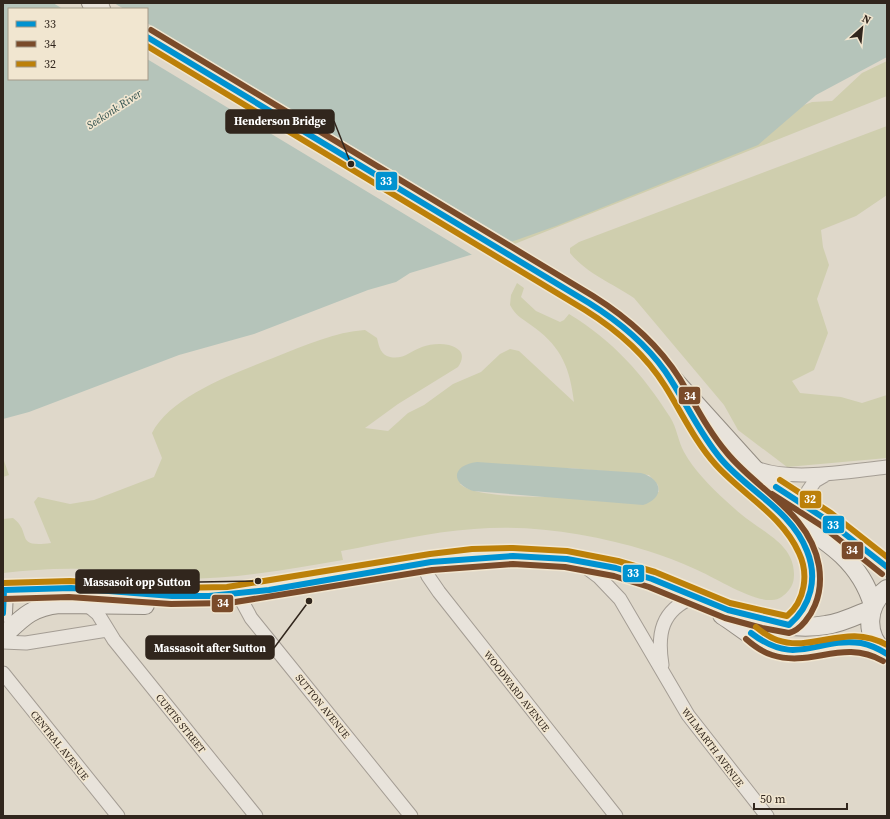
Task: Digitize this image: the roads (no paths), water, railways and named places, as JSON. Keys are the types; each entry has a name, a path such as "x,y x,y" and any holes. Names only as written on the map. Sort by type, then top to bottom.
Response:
{"main road":[{"path":"148,38 548,278 620,323 656,360 752,467 774,486 819,515 867,554 887,568"},
{"path":"656,360 717,454 740,479 770,504 814,532 855,568 864,581 873,607"},
{"path":"770,504 802,541 812,572 812,587 808,601 801,614 789,625"},
{"path":"867,554 887,556"},
{"path":"3,613 4,591 79,589 146,596 184,597 238,594 462,558 501,556 576,561 631,572 753,618 789,625 825,625 842,621 873,607"},
{"path":"884,653 871,630 870,618 873,607 887,589"},
{"path":"3,636 24,616 36,609 59,604 171,604 184,597"},
{"path":"694,597 765,643 779,649 802,650 849,642 867,644 884,653"}],"street":[{"path":"752,467 782,474 831,473 887,468"},
{"path":"819,515 809,502 808,491 815,481 831,473"},
{"name":"WILMARTH AVENUE","path":"576,561 599,577 620,599 680,703 697,728 767,816"},
{"name":"WOODWARD AVENUE","path":"423,564 428,576 439,592 616,816"},
{"name":"SUTTON AVENUE","path":"238,594 250,618 411,816"},
{"name":"WILMARTH AVENUE","path":"665,675 660,652 663,624 675,609 694,597"},
{"name":"CURTIS STREET","path":"86,604 98,614 107,630 256,816"},
{"path":"3,642 26,644 107,630 111,615 120,605"},
{"name":"CENTRAL AVENUE","path":"3,673 118,816"}],"water":[{"name":"Seekonk River","path":"3,3 887,3 887,57 816,95 758,145 556,226 497,247 410,273 396,282 368,290 254,334 179,355 29,412 3,419"},
{"path":"477,462 641,473 654,480 657,484 658,493 650,502 643,505 473,491 460,484 457,475 459,470 463,467"}],"place":[{"name":"Henderson Bridge","path":"351,164"},
{"name":"Massasoit opp Sutton","path":"258,581"},
{"name":"Massasoit after Sutton","path":"309,601"}]}
